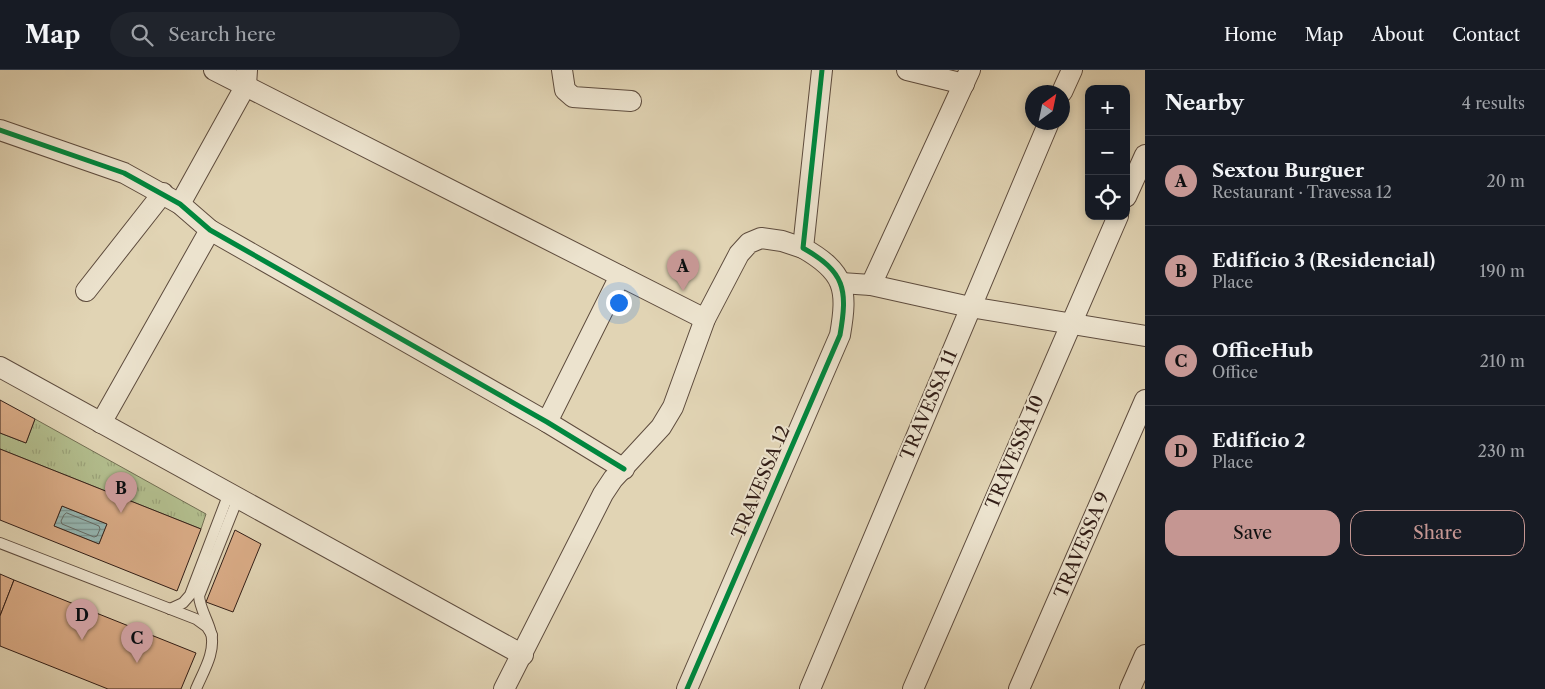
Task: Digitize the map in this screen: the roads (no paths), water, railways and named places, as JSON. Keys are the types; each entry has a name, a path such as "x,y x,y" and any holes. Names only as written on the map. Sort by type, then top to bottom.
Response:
{"street":[{"path":"214,70 247,78 620,276 705,319"},
{"path":"562,70 565,90 573,97 631,101"},
{"path":"804,248 822,70"},
{"path":"871,285 967,77 907,70"},
{"path":"1065,85 1072,70"},
{"path":"86,291 172,198 247,78"},
{"path":"0,130 124,173 172,198 210,230 547,422 624,469"},
{"name":"TRAVESSA 11","path":"810,689 1046,130"},
{"path":"1130,188 1145,155"},
{"name":"TRAVESSA 10","path":"913,689 1116,220"},
{"path":"101,422 210,230"},
{"path":"504,689 604,494 613,479 661,427 673,407 705,319 739,254 749,243 761,238 782,241 804,248 820,258 833,271 841,283 871,285 970,307 1145,336"},
{"path":"547,422 620,276"},
{"name":"TRAVESSA 12","path":"687,689 840,334 843,316 841,283"},
{"path":"0,367 523,655"},
{"name":"TRAVESSA 9","path":"1020,689 1145,400"},
{"path":"1130,689 1145,655"}],"lane":[{"path":"170,609 182,603 190,595 234,496"},
{"path":"196,689 209,657 212,635 200,605 199,596 234,496"},
{"path":"0,543 196,619 207,627 212,635"}],"water":[{"path":"62,506 107,524 99,544 54,526"}],"place":[{"name":"Sextou Burguer","path":"683,291"},
{"name":"Edifício 3 (Residencial)","path":"121,513"},
{"name":"Edifício 2","path":"82,640"},
{"name":"OfficeHub","path":"137,663"}]}
